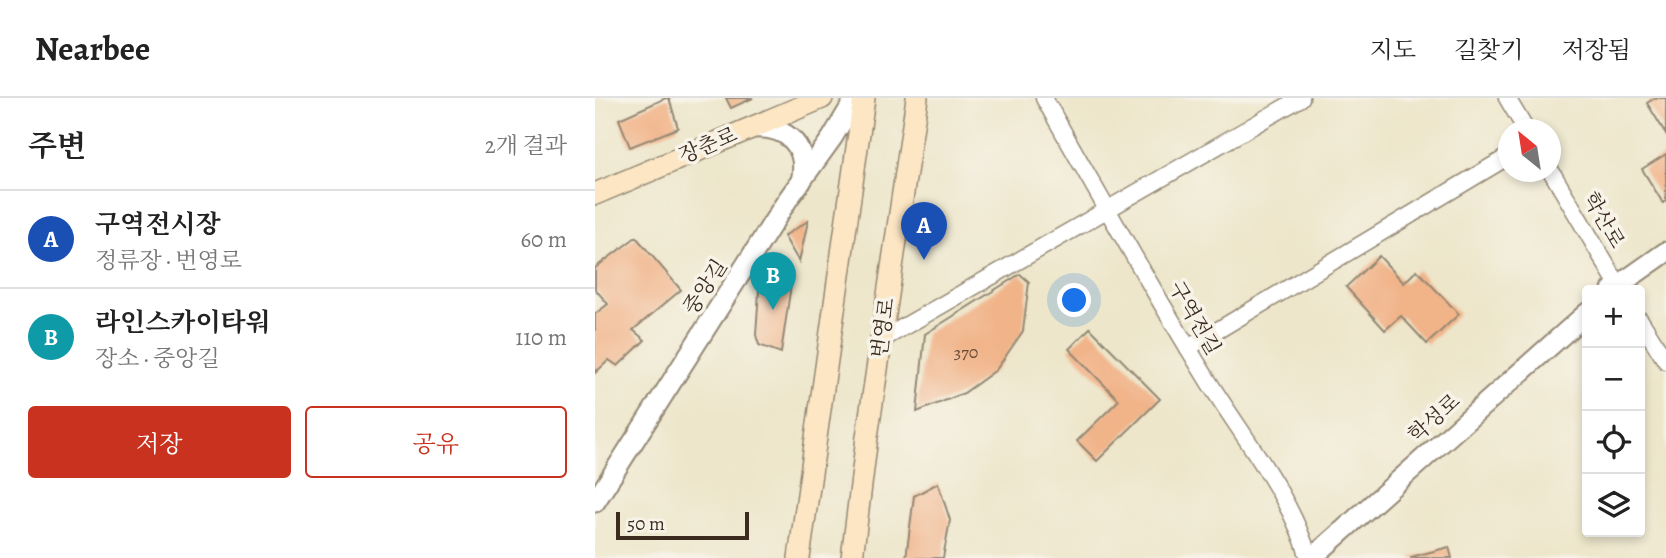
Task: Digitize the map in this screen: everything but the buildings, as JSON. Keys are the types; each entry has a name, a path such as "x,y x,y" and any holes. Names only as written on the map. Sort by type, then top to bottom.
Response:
{"main road":[{"name":"장춘로","path":"595,194 822,98"},
{"path":"799,558 864,98"},
{"name":"번영로","path":"852,558 917,98"}],"street":[{"name":"중앙길","path":"595,502 856,98"},
{"name":"구역전길","path":"1044,98 1188,348 1286,503 1311,558"},
{"path":"881,340 1301,98"},
{"path":"1507,98 1519,119"},
{"path":"748,128 776,129 794,141 803,161 800,182"},
{"path":"1188,348 1498,163"},
{"name":"학산로","path":"1557,182 1615,285"},
{"path":"1622,285 1666,252"},
{"name":"학성로","path":"1311,558 1582,317"},
{"path":"1645,328 1666,361"}],"place":[{"name":"구역전시장","path":"924,260"},
{"name":"라인스카이타워","path":"773,310"}]}
